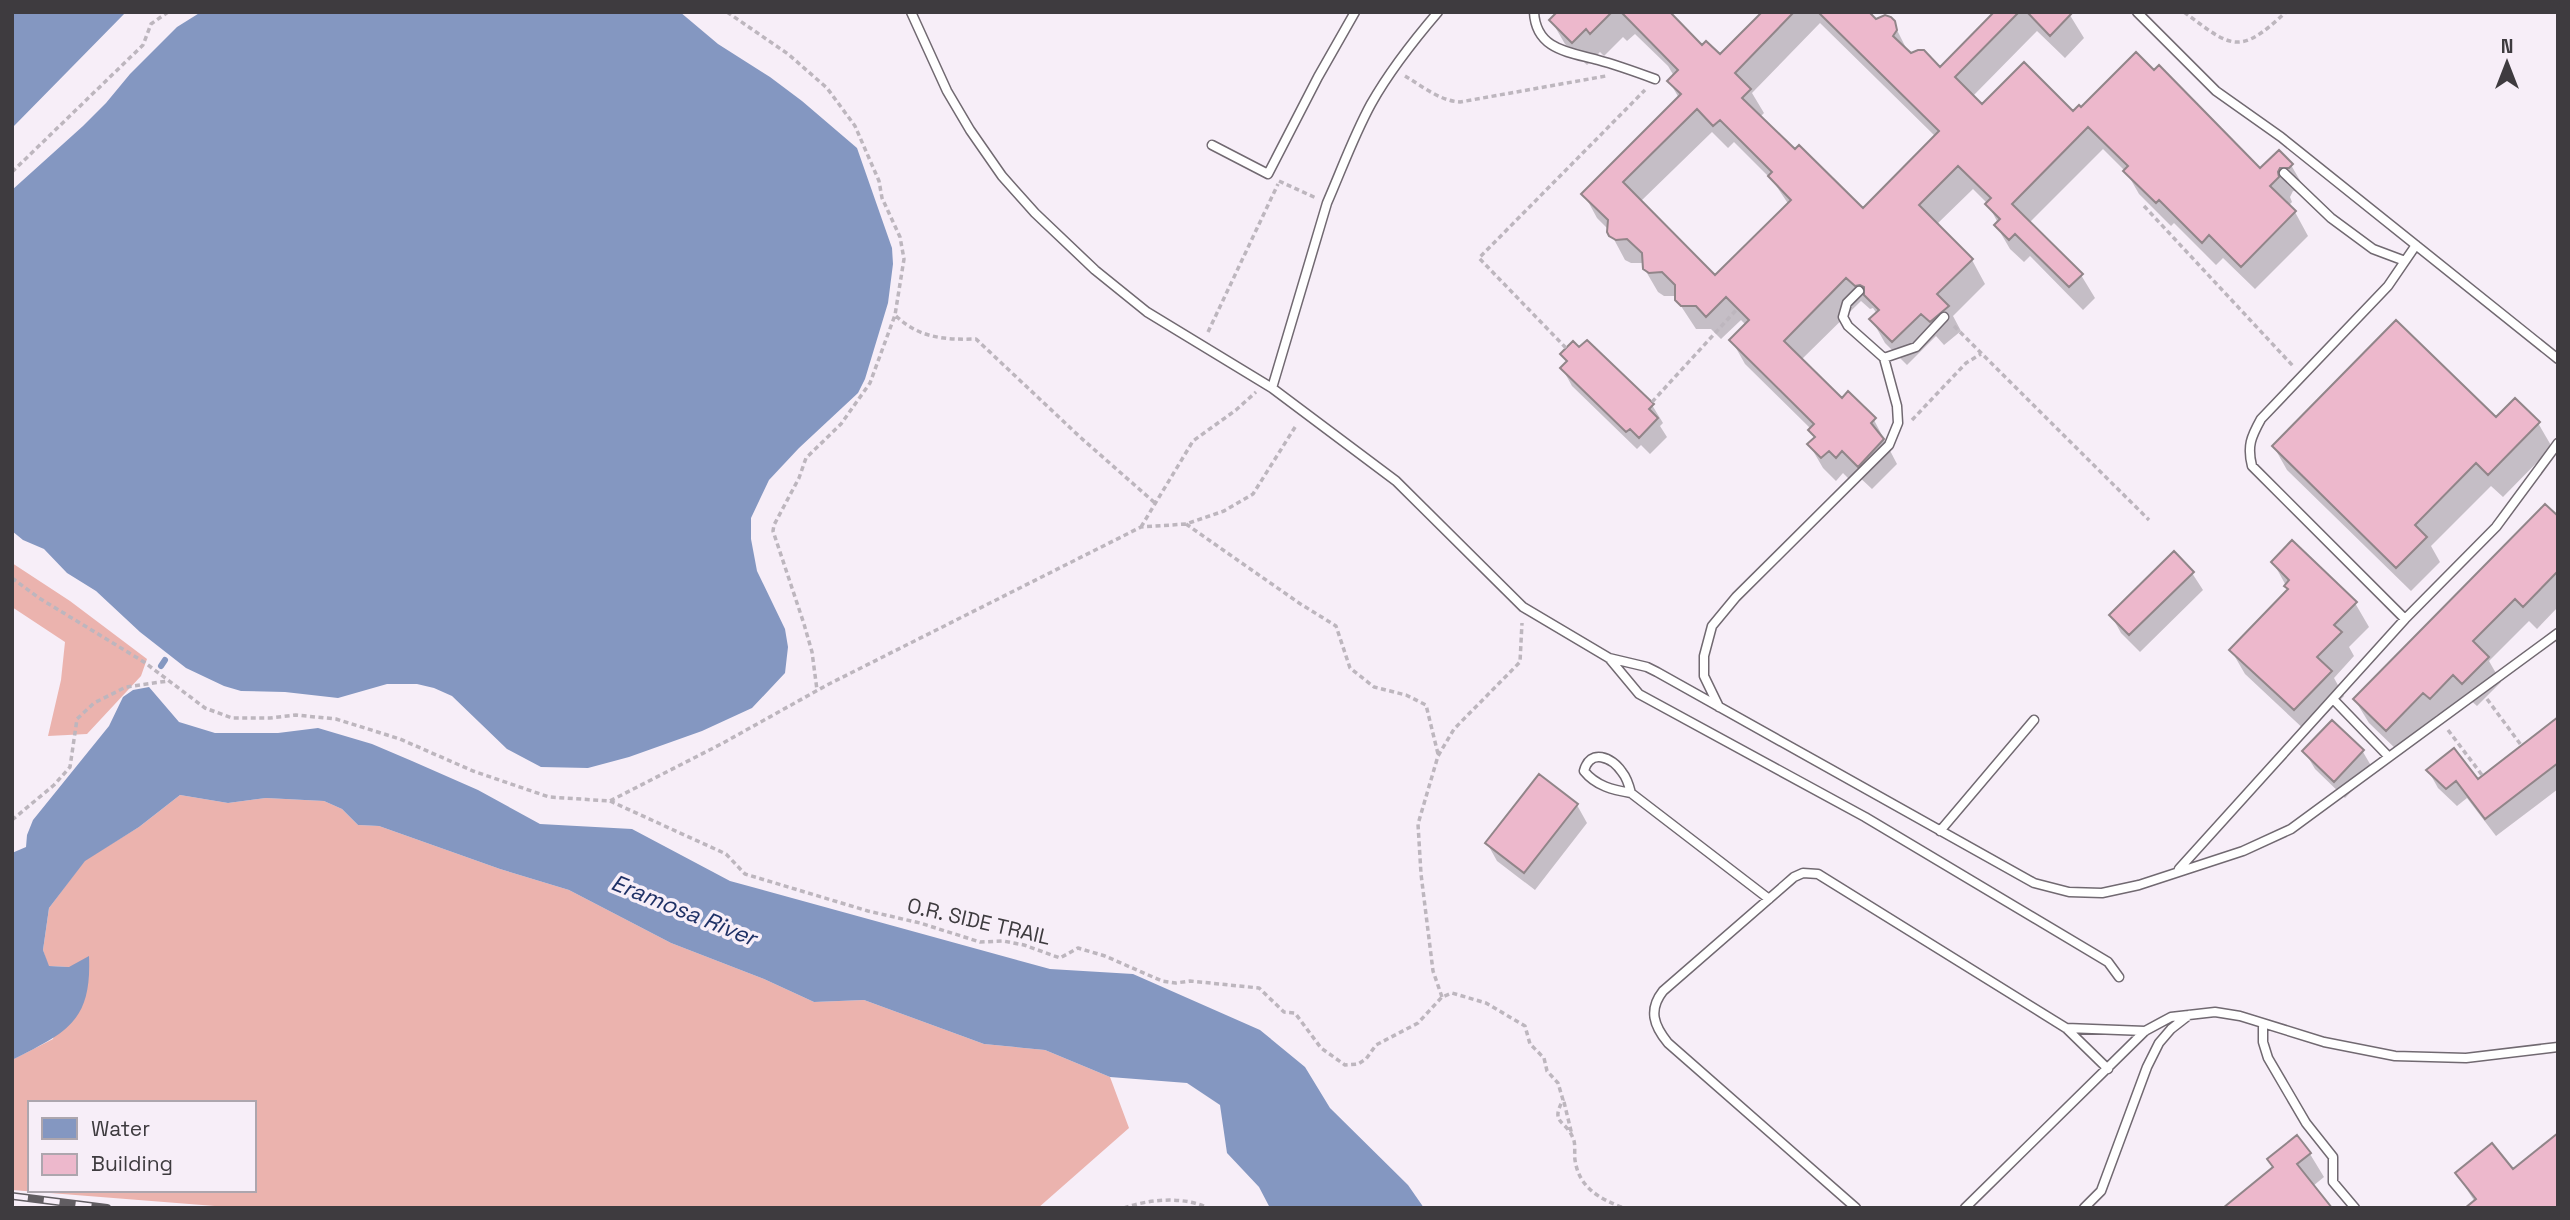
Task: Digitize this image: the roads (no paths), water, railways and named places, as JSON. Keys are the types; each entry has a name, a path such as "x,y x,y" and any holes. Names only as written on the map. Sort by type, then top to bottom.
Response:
{"lane":[{"path":"911,12 947,91 970,130 1002,176 1035,213 1095,271 1147,312 1268,386 1396,481 1523,607 1609,658 1647,667 2034,883 2069,892 2102,893 2139,885 2243,851 2291,829 2558,633"},
{"path":"1212,145 1268,174 1355,12"},
{"path":"1268,386 1327,203 1371,104 1437,12"},
{"path":"1534,12 1538,31 1549,44 1565,53 1597,60 1655,79"},
{"path":"2137,12 2216,91 2281,137 2558,359"},
{"path":"2284,173 2331,218 2373,249 2405,261"},
{"path":"2405,619 2252,466 2248,452 2249,439 2261,419 2388,286 2416,246"},
{"path":"1719,707 1704,676 1704,656 1712,626 1736,597 1889,445 1898,423 1897,406 1884,358 1848,326 1843,317 1847,303 1859,291"},
{"path":"1884,358 1916,347 1944,317"},
{"path":"2177,871 2405,619 2497,527 2558,443"},
{"path":"1609,658 1639,694 1865,817 2108,962 2119,977"},
{"path":"2333,699 2389,757"},
{"path":"1940,831 2034,720"},
{"path":"1631,793 1628,781 1613,762 1597,756 1592,757 1585,765 1584,771 1593,780 1606,788 1631,793 1769,899"},
{"path":"1856,1208 1668,1043 1656,1027 1654,1019 1653,1009 1663,991 1794,877 1803,873 1818,874 2066,1028 2108,1069"},
{"path":"1965,1208 2145,1031 2171,1017 2215,1012 2240,1016 2324,1042 2395,1056 2466,1058 2558,1047"},
{"path":"2084,1208 2101,1191 2147,1067 2159,1043 2191,1013"},
{"path":"2263,1024 2263,1042 2269,1058 2306,1123 2333,1157 2333,1182 2354,1208"},
{"path":"2066,1028 2145,1031"}],"water":[{"path":"12,12 126,12 12,128"},
{"path":"201,12 680,12 718,44 802,101 857,148 892,248 893,264 888,303 865,379 858,393 769,480 751,518 751,539 757,571 785,629 788,647 785,673 752,708 702,731 629,757 588,768 541,767 507,749 452,696 434,688 417,684 387,684 338,698 285,692 241,691 224,686 186,668 140,632 96,591 67,573 44,549 23,540 12,531 12,190 83,126 177,27"},
{"name":"Eramosa River","path":"149,687 179,722 215,733 278,733 318,728 372,744 412,761 478,790 540,824 632,829 730,881 1050,969 1133,974 1260,1030 1305,1067 1330,1108 1408,1185 1424,1208 1270,1208 1259,1187 1227,1153 1220,1105 1187,1083 1110,1077 1045,1050 984,1044 864,1000 814,1002 764,979 671,943 569,890 500,869 379,826 358,825 342,809 324,801 266,798 228,803 180,795 139,827 85,861 49,908 43,950 49,966 69,967 89,956 86,997 72,1023 47,1042 12,1060 12,853 26,847 33,820 109,726 123,697 133,690"}],"waterway":[{"path":"161,666 165,660"}],"railway":[{"path":"12,1196 107,1208"}]}
